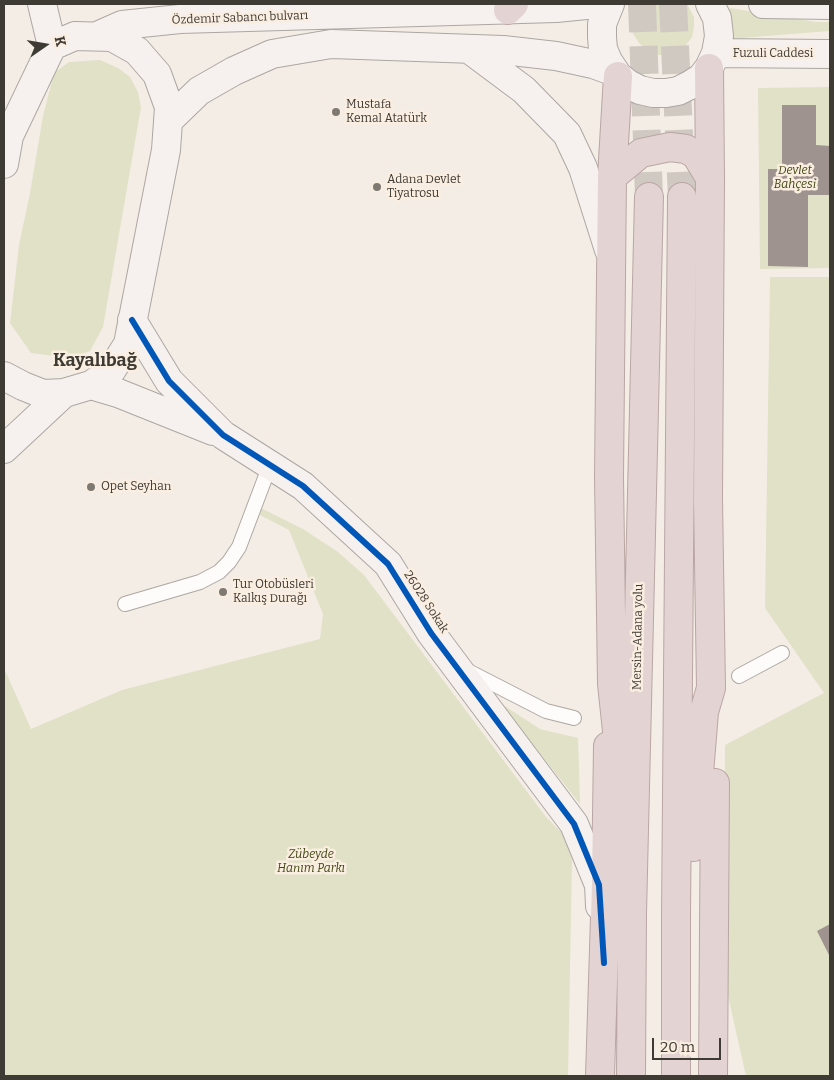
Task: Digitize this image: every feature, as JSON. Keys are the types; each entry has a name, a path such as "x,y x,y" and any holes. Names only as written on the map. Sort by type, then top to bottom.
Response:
{"highway":[{"path":"712,1076 716,721 711,688 708,499 710,178 713,60"},
{"path":"600,1076 606,885 606,767 612,684 609,477 612,177 616,74"},
{"path":"612,177 641,153 670,147 686,149 696,155 710,178"},
{"name":"Mersin-Adana yolu","path":"631,1076 632,914 649,197"},
{"path":"676,1076 682,197"},
{"path":"612,684 621,768 621,864 632,914"},
{"path":"676,916 692,859 704,712 711,688"}],"main road":[{"path":"4,164 9,136 52,46 42,4"},
{"name":"Özdemir Sabancı bulvarı","path":"97,36 122,24 180,19 511,7 556,8 596,4"},
{"path":"610,4 602,24 603,49 616,74"},
{"path":"168,120 199,91 234,71 272,54 331,44 503,50 556,56 593,64 616,74 628,84 640,90 653,93 678,91 701,78 713,60 719,36 717,18 710,4"},
{"path":"763,4 830,5"},
{"path":"4,376 43,394 64,393 91,385 111,371 128,344 166,150 169,107 157,74 137,51 112,37 97,36 75,36 52,46"},
{"path":"469,49 524,90 567,134 583,168 611,255"},
{"name":"Fuzuli Caddesi","path":"713,60 830,54"},
{"name":"26028 Sokak","path":"132,320 169,381 223,435 302,486 388,564 431,633 574,824 599,885 604,962"},
{"path":"91,385 118,393 223,435"},
{"path":"4,449 64,393"}],"lane":[{"path":"125,604 200,582 219,572 229,562 239,547 270,465"},
{"path":"739,676 782,653"},
{"path":"456,666 546,711 574,718"}],"green space":[{"path":"638,4 687,4 694,17 692,37 677,52 657,55 647,51 633,34 633,13"},
{"path":"730,8 816,22 830,22 830,31 728,39"},
{"path":"100,60 118,68 130,77 138,92 141,107 103,327 90,351 69,358 31,353 10,323 19,245 43,116 54,73 69,62"},
{"name":"Devlet Bahçesi","path":"830,87 830,268 760,269 758,88"},
{"path":"770,277 830,277 830,1076 746,1076 723,974 725,745 824,693 765,608"},
{"name":"Zübeyde Hanım Parkı","path":"261,508 303,529 338,552 364,575 546,817 564,835 572,860 568,1076 4,1076 4,668 31,729 122,690 320,639 323,614 289,530 260,515"},
{"path":"500,703 540,729 578,738 580,804"}],"building":[{"path":"782,105 816,105 816,145 830,146 830,195 808,195 808,267 768,266 768,169 782,169"},
{"path":"830,924 830,957 817,931"}],"tunnel":[{"path":"642,4 649,197"},
{"path":"673,4 682,197"}],"cycle path":[{"path":"132,320 169,381 223,435 303,486 388,564 431,633 574,824 599,885 604,963"}],"place":[{"name":"Mustafa Kemal Atatürk","path":"336,112"},
{"name":"Adana Devlet Tiyatrosu","path":"377,187"},
{"name":"Opet Seyhan","path":"91,487"},
{"name":"Tur Otobüsleri Kalkış Durağı","path":"223,592"}],"district":[{"name":"Kayalıbağ","path":"95,361"}]}
